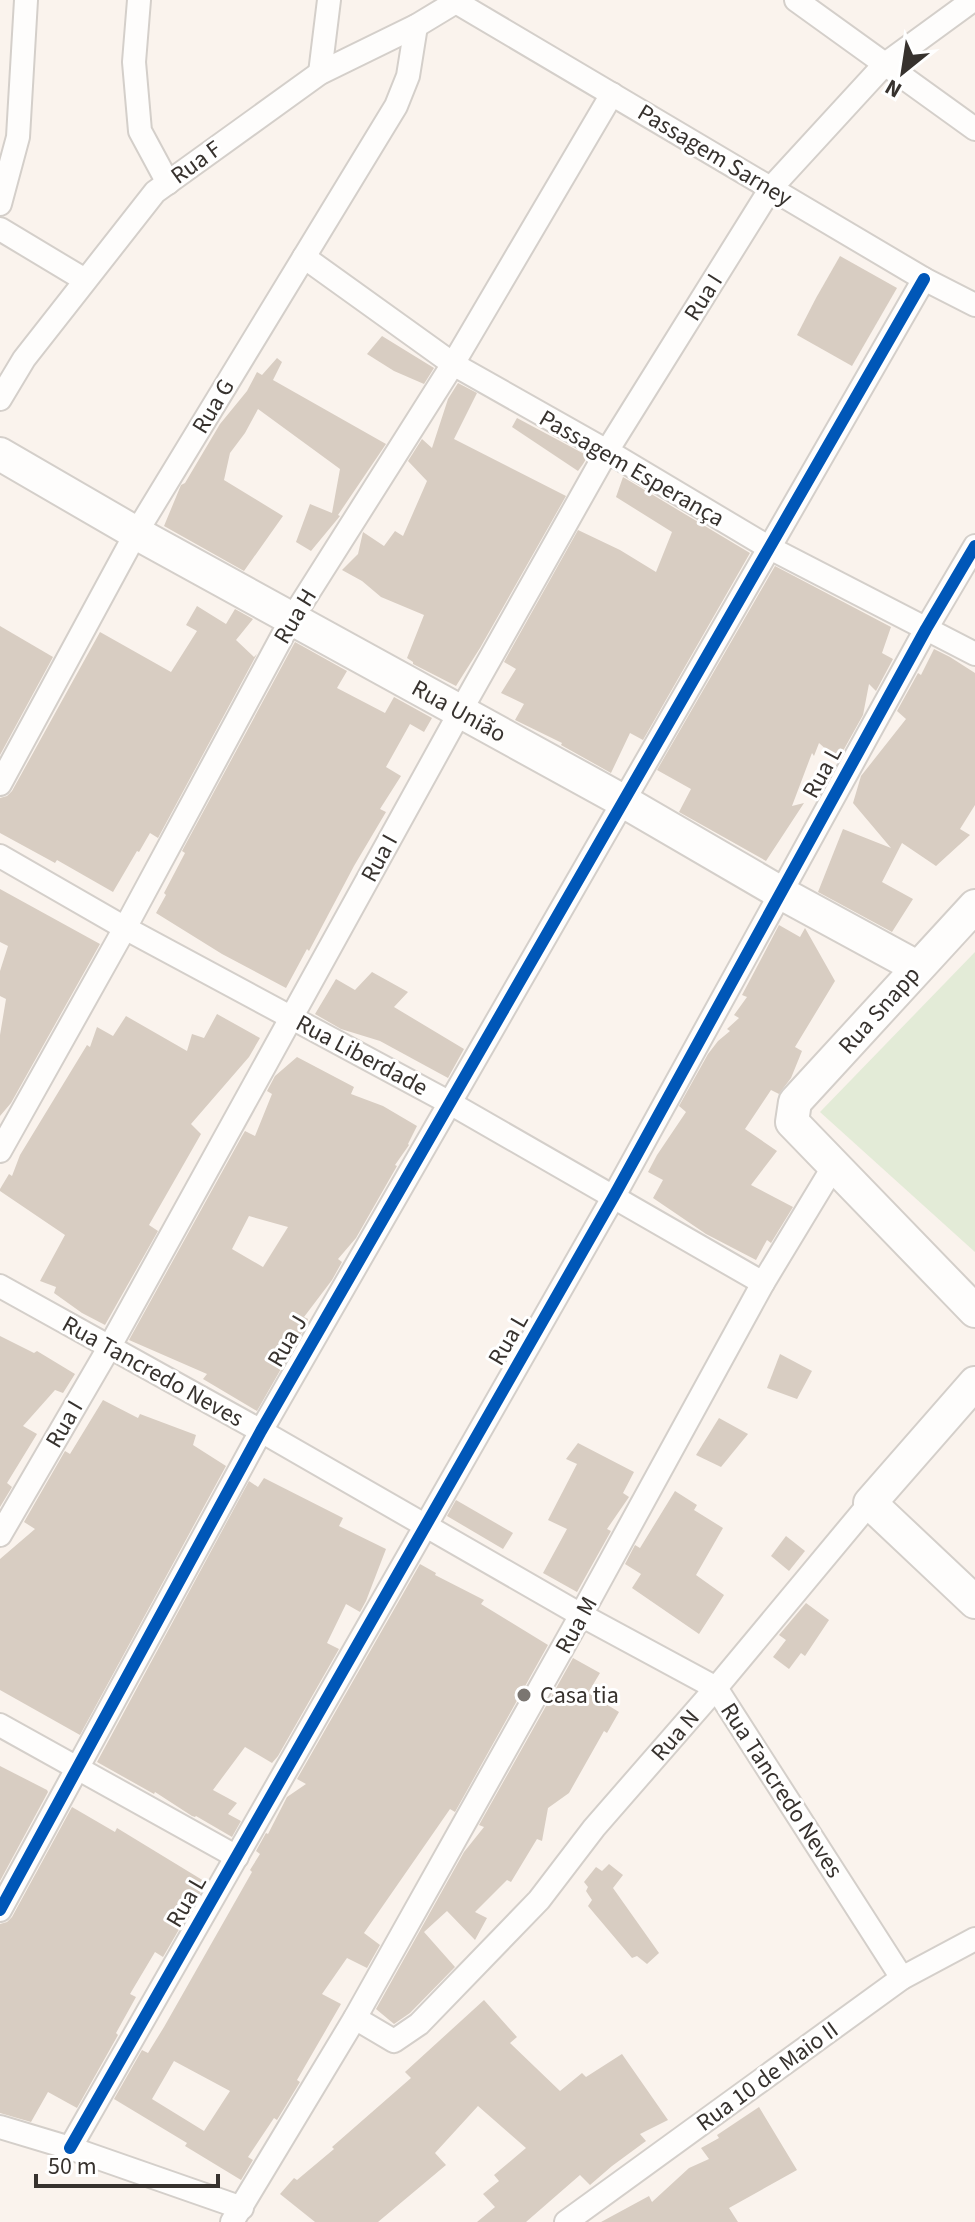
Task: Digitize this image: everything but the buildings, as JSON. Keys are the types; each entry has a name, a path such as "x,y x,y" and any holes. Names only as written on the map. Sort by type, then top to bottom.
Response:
{"main road":[{"name":"Rua União","path":"0,454 291,620 623,801 781,893 917,967"},
{"name":"Rua Snapp","path":"835,1164 792,1122 795,1102 975,906"},
{"path":"835,1164 975,1311"},
{"name":"Rua N","path":"870,1503 975,1383"},
{"path":"870,1503 975,1602"}],"street":[{"path":"0,204 18,137 26,0"},
{"path":"139,0 134,62 140,131 168,183"},
{"path":"320,73 329,0"},
{"path":"796,0 975,129"},
{"name":"Rua I","path":"0,1535 110,1346 607,451 771,188 884,65 973,0"},
{"name":"Rua F","path":"0,399 24,359 155,192 320,73 416,26 458,1"},
{"name":"Passagem Sarney","path":"458,1 924,279 975,305"},
{"name":"Rua G","path":"0,784 136,533 396,106 408,76 416,26"},
{"name":"Rua H","path":"0,1151 125,928 291,620 453,364 612,94"},
{"path":"0,229 85,280"},
{"name":"Passagem Esperança","path":"304,257 453,364 768,547 975,654"},
{"path":"623,801 924,279"},
{"name":"Rua L","path":"70,2148 614,1196 926,629 975,546"},
{"name":"Rua J","path":"0,1910 261,1431 623,801"},
{"name":"Rua Liberdade","path":"0,856 125,928 450,1103 763,1283"},
{"name":"Rua M","path":"237,2215 355,2018 763,1283 835,1164"},
{"name":"Rua Tancredo Neves","path":"0,1286 261,1431 581,1615 716,1688 902,1978"},
{"name":"Rua N","path":"355,2018 394,2041 419,2024 539,1900 594,1828 870,1503"},
{"path":"0,1725 237,1857"},
{"name":"Rua 10 de Maio II","path":"566,2222 902,1978 975,1939"},
{"path":"0,2127 70,2148 237,2215"}],"green space":[{"path":"975,952 975,1252 820,1112"}],"cycle path":[{"path":"0,1910 261,1431 924,279"},
{"path":"70,2148 614,1196 926,629 975,546"}],"place":[{"name":"Casa tia","path":"524,1695"}]}
